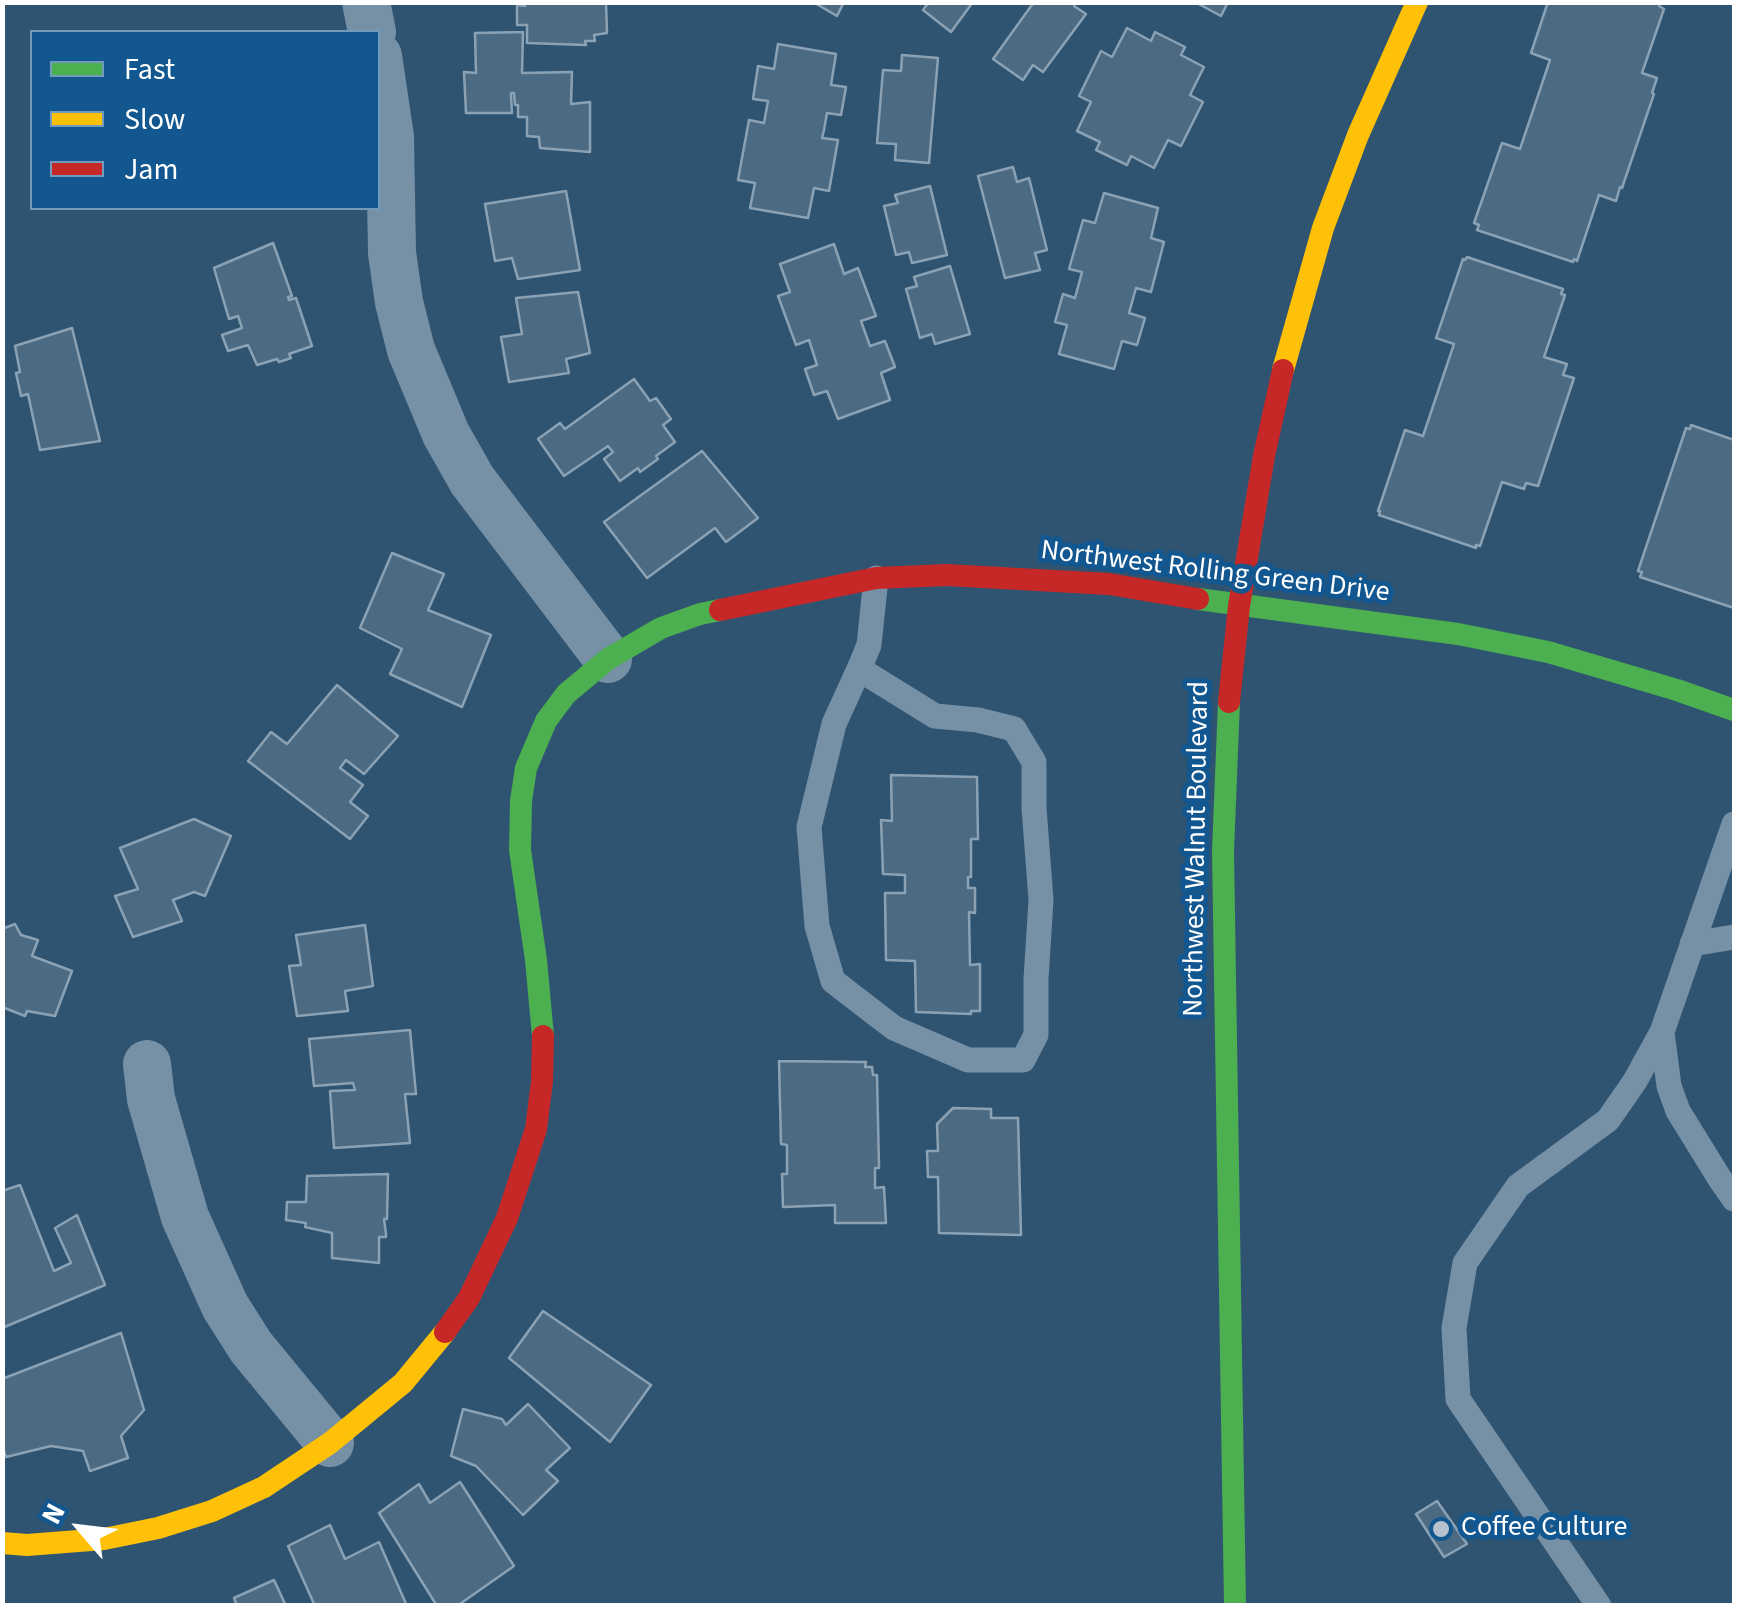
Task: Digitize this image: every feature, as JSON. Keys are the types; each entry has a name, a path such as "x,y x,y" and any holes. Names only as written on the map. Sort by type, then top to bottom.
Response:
{"street":[{"path":"366,2 372,30"},
{"name":"Northwest Walnut Boulevard","path":"1235,1606 1223,851 1229,690 1264,456 1284,363 1323,228 1358,135 1417,2"},
{"path":"380,70 390,137 392,253 411,350 446,434 472,480 608,659"},
{"name":"Northwest Rolling Green Drive","path":"2,1544 104,1539 158,1528 212,1511 264,1487 330,1444 403,1383 438,1342 469,1298 507,1218 536,1129 542,1081 541,1008 520,850 526,768 546,721 566,694 608,659 662,628 700,614 876,578 947,574 1109,584 1494,641 1566,658 1734,710"},
{"path":"147,1064 151,1099 185,1216 225,1306 251,1347 330,1444"}],"lane":[{"path":"858,669 935,716 1014,728 1034,762 1041,900 1036,1034 1023,1060 968,1060 894,1028 834,981 817,926 809,828 834,724 858,669 869,646 876,578"},
{"path":"1599,1606 1458,1399 1454,1328 1465,1263 1518,1186 1608,1120 1635,1080 1662,1032 1734,824"},
{"path":"1692,944 1734,937"},
{"path":"1662,1032 1678,1111 1734,1198"}],"building":[{"path":"525,2 606,2 607,33 594,35 595,41 585,41 586,45 527,43 527,25 517,25 517,5 525,6"},
{"path":"813,2 844,2 837,16"},
{"path":"929,2 973,2 951,32 923,10"},
{"path":"1034,2 1076,2 1074,6 1086,14 1043,72 1033,65 1023,80 993,59"},
{"path":"1195,2 1228,2 1221,16"},
{"path":"1548,2 1660,2 1664,9 1642,73 1657,78 1654,94 1622,188 1616,201 1599,195 1577,261 1573,262 1477,230 1479,225 1474,223 1502,143 1520,149 1550,60 1531,53"},
{"path":"1127,28 1151,41 1155,32 1185,47 1181,55 1204,67 1190,95 1203,102 1181,146 1168,140 1154,168 1131,156 1127,165 1096,150 1100,142 1077,131 1091,102 1079,96 1101,51 1112,57"},
{"path":"523,32 522,73 572,72 571,104 590,102 590,152 540,148 539,137 527,136 527,117 518,117 514,93 512,113 466,113 464,72 476,73 475,33"},
{"path":"778,44 836,54 831,85 846,87 841,115 827,113 822,138 838,140 829,191 814,188 808,218 750,208 755,183 738,180 749,120 764,123 768,101 753,99 758,66 774,69"},
{"path":"902,55 938,58 929,163 895,160 896,144 877,143 883,70 901,71"},
{"path":"1013,167 1017,182 1029,178 1047,250 1035,253 1040,270 1005,278 978,176"},
{"path":"930,186 947,255 912,263 909,252 896,255 884,206 898,203 895,195"},
{"path":"566,191 580,270 518,279 512,258 495,261 485,204"},
{"path":"1104,193 1158,208 1151,238 1164,242 1151,292 1136,288 1129,313 1145,318 1137,345 1122,341 1114,369 1059,354 1067,325 1055,322 1063,294 1075,298 1082,272 1069,269 1083,220 1095,223"},
{"path":"273,243 292,296 289,300 296,298 312,346 289,354 291,358 257,365 248,345 228,351 222,335 242,328 238,316 229,319 214,268"},
{"path":"834,244 844,274 858,268 876,316 861,321 870,346 885,341 895,367 881,373 890,400 838,419 827,391 814,395 805,369 817,365 809,340 796,345 778,296 790,292 780,264"},
{"path":"1467,257 1563,289 1561,294 1565,295 1544,357 1567,364 1563,375 1574,378 1538,486 1526,483 1524,489 1502,482 1476,548 1379,515 1378,511 1405,430 1423,436 1454,344 1436,338 1463,259"},
{"path":"950,266 970,334 935,344 932,334 920,338 906,289 917,286 914,277"},
{"path":"578,292 590,353 566,359 569,373 509,382 501,337 522,334 516,298"},
{"path":"72,328 100,441 40,450 28,394 21,396 15,346"},
{"path":"634,379 650,401 656,398 671,419 663,425 675,442 640,472 638,468 620,481 604,459 613,452 608,446 564,476 538,439 560,423 565,429"},
{"path":"1691,425 1734,440 1734,608 1640,577 1642,572 1638,571 1686,428"},
{"path":"702,451 758,518 726,542 715,528 647,578 604,522"},
{"path":"392,553 444,574 428,610 491,635 462,707 390,674 402,649 360,628"},
{"path":"337,685 398,736 364,774 346,760 340,768 363,785 350,802 368,816 350,839 248,761 271,732 287,744"},
{"path":"891,775 977,777 978,839 971,839 968,888 975,888 975,913 969,912 970,965 980,964 980,1011 916,1012 915,961 886,960 885,893 905,893 905,875 883,874 881,820 892,821"},
{"path":"194,819 231,836 205,896 194,892 173,900 182,921 133,937 115,896 138,889 120,848"},
{"path":"15,924 21,935 38,940 32,956 72,971 55,1016 27,1011 25,1016 2,1007 2,929"},
{"path":"365,925 373,986 345,991 348,1011 297,1016 289,966 301,965 296,935"},
{"path":"410,1030 416,1094 405,1094 410,1143 334,1148 330,1091 355,1090 353,1083 314,1086 309,1039"},
{"path":"779,1061 866,1062 865,1067 872,1067 873,1075 877,1075 879,1168 875,1168 875,1188 884,1187 886,1223 835,1223 835,1205 783,1207 782,1174 787,1174 787,1145 781,1144"},
{"path":"953,1108 991,1109 991,1118 1018,1118 1021,1235 939,1233 938,1177 928,1177 927,1151 938,1151 937,1124"},
{"path":"388,1174 386,1237 379,1237 379,1263 332,1258 332,1233 286,1220 287,1202 306,1202 307,1176"},
{"path":"20,1185 54,1271 71,1263 55,1228 77,1215 105,1285 2,1328 2,1191"},
{"path":"543,1311 651,1385 610,1442 509,1358"},
{"path":"121,1333 144,1410 121,1436 128,1458 90,1471 83,1451 51,1446 6,1457 2,1446 2,1379"},
{"path":"528,1404 570,1448 546,1470 558,1481 523,1515 476,1466 451,1456 463,1409 502,1419 506,1425"},
{"path":"460,1482 514,1566 457,1606 437,1606 379,1513 419,1484 430,1503"},
{"name":"Coffee Culture","path":"1437,1501 1467,1544 1444,1557 1416,1514"},
{"path":"330,1525 345,1559 379,1542 407,1606 315,1606 288,1546"},
{"path":"274,1580 286,1606 237,1606 234,1598"}],"traffic: fast":[{"path":"1198,599 1458,634 1548,652 1734,710"},
{"path":"543,1036 520,850 526,768 546,721 566,694 608,659 661,628 720,610"},
{"path":"1229,702 1223,851 1235,1606"}],"traffic: slow":[{"path":"1283,370 1323,228 1358,135 1417,2"},
{"path":"2,1543 104,1539 158,1528 212,1511 264,1487 330,1443 403,1383 445,1332"}],"traffic: jam":[{"path":"1229,702 1239,606 1283,370"},
{"path":"720,610 876,578 947,575 1109,584 1198,599"},
{"path":"445,1332 469,1298 507,1218 536,1129 543,1036"}],"place":[{"name":"Coffee Culture","path":"1441,1529"}]}
